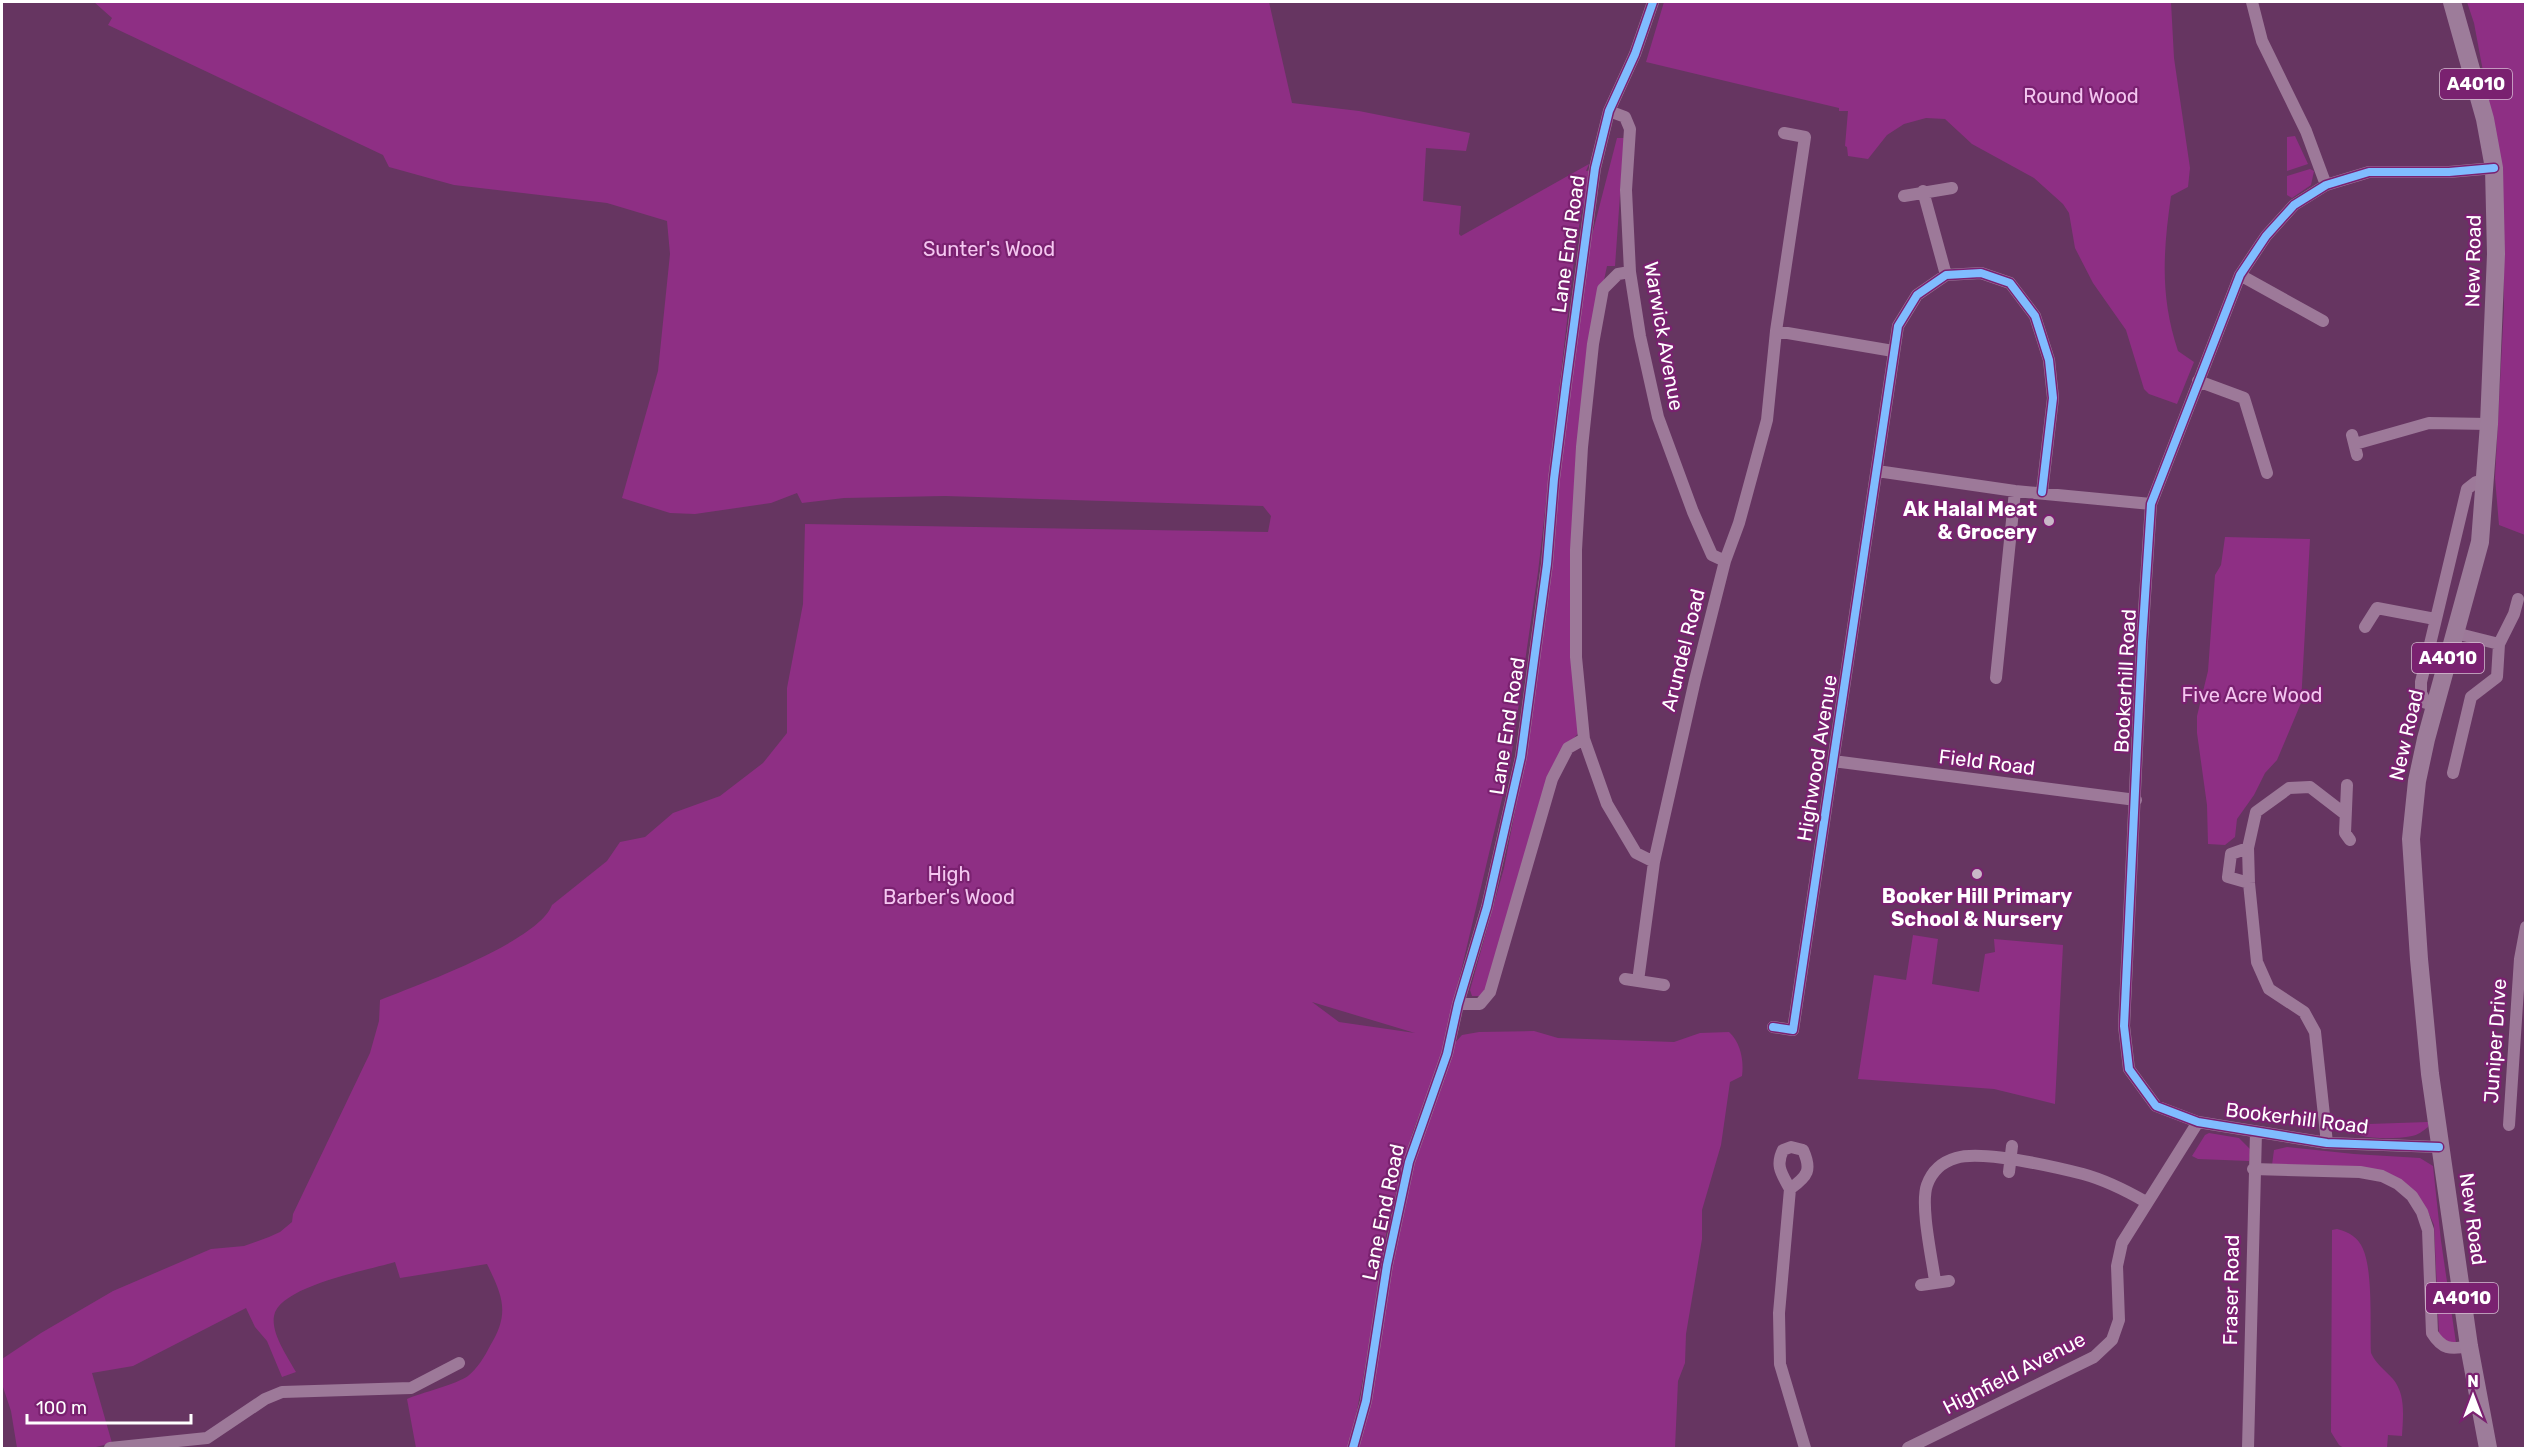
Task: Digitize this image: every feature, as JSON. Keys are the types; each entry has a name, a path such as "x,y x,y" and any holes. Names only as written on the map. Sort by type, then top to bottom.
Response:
{"highway":[{"name":"New Road","path":"2452,2 2486,119 2494,168 2496,254 2489,424 2480,542 2417,781 2411,839 2419,959 2439,1147 2469,1346 2488,1449"}],"street":[{"name":"Lane End Road","path":"1353,1449 1366,1401 1387,1265 1409,1162 1447,1054 1458,1004 1487,907 1521,757 1533,681 1547,564 1554,479 1595,168 1609,111 1635,54 1653,2"},
{"path":"2252,2 2262,41 2306,131 2326,185"},
{"name":"Warwick Avenue","path":"1609,111 1625,117 1630,129 1626,190 1630,272 1640,336 1658,417 1693,512 1712,555 1725,561"},
{"name":"Arundel Road","path":"1664,985 1631,980 1654,862 1725,561 1739,523 1767,420 1776,331 1806,137 1784,133"},
{"name":"Bookerhill Road","path":"2439,1147 2327,1143 2198,1122 2156,1106 2129,1069 2124,1026 2142,642 2151,504 2240,275 2265,236 2294,205 2326,185 2369,172 2449,172 2494,168"},
{"path":"1904,196 1923,191 1952,188"},
{"path":"1923,191 1946,275 1981,273 2010,284 2035,316 2049,360 2053,398 2042,492"},
{"path":"1630,272 1618,274 1603,290 1593,344 1582,447 1576,550 1576,657 1584,739 1607,804 1636,853 1654,862"},
{"name":"Highwood Avenue","path":"1773,1028 1793,1030 1893,351 1899,326 1917,295 1946,275"},
{"path":"2240,275 2323,321"},
{"path":"1776,331 1893,351"},
{"path":"2198,381 2244,398 2267,473"},
{"path":"2355,445 2430,423 2489,424"},
{"path":"1877,471 2015,490 2151,504"},
{"path":"2436,705 2426,702 2421,693 2421,682 2467,489 2476,482 2485,480"},
{"path":"1996,678 2015,490"},
{"path":"2453,773 2471,697 2497,677 2499,644 2514,614 2518,598"},
{"path":"2365,627 2377,608 2435,619"},
{"path":"2455,633 2499,644"},
{"path":"1458,1004 1480,1004 1490,992 1552,779 1568,748 1584,739"},
{"name":"Field Road","path":"1833,761 2136,800"},
{"path":"2347,785 2345,833 2350,840"},
{"path":"2327,1143 2315,1032 2304,1012 2269,989 2257,962 2248,848 2256,812 2289,788 2310,787 2344,814"},
{"path":"2248,848 2231,854 2228,877 2249,883"},
{"name":"Juniper Drive","path":"2509,1125 2526,927"},
{"name":"Highfield Avenue","path":"1908,1449 2094,1357 2112,1340 2119,1320 2116,1266 2122,1244 2146,1202 2198,1122"},
{"name":"Fraser Road","path":"2248,1449 2253,1169 2256,1132"},
{"path":"2009,1166 2012,1146"},
{"path":"1935,1281 1925,1202 1926,1187 1933,1173 1942,1164 1957,1157 1975,1156 2009,1166 2085,1174 2127,1191 2146,1202"},
{"path":"2253,1169 2360,1172 2382,1176 2398,1184 2412,1196 2422,1212 2428,1230 2432,1333 2439,1344 2448,1350 2469,1346"},
{"path":"1790,1189 1779,1313 1780,1364 1805,1449"},
{"path":"1921,1285 1935,1281 1949,1281"},
{"path":"110,1449 207,1438 265,1399 282,1392 411,1388 459,1363"}],"green space":[{"path":"94,2 1269,2 1292,103 1359,111 1470,133 1466,151 1426,148 1423,201 1461,206 1459,234 1461,236 1589,164 1586,171 1593,170 1581,214 1575,252 1538,572 1510,765 1438,1068 1413,1131 1388,1222 1366,1362 1348,1448 416,1448 407,1399 468,1376 478,1366 496,1334 500,1324 502,1305 497,1286 487,1264 400,1278 395,1262 308,1288 291,1296 280,1305 274,1316 275,1330 296,1372 282,1377 267,1341 255,1327 246,1308 133,1366 92,1373 112,1443 92,1448 17,1448 11,1411 2,1384 2,1359 113,1291 211,1249 244,1246 269,1237 280,1232 292,1222 293,1214 370,1053 379,1021 380,1000 475,961 524,933 542,919 552,905 607,861 620,842 645,837 673,813 720,796 763,763 787,733 787,688 803,604 805,524 1268,532 1271,516 1263,506 945,496 844,498 802,503 797,493 771,503 695,514 670,513 622,498 658,371 670,254 667,221 607,203 454,185 389,167 383,155 108,25 112,18","holes":["1312,1002 1415,1033 1339,1022"]},
{"name":"Round Wood","path":"1664,2 2171,2 2174,58 2190,168 2188,187 2171,196 2165,255 2166,293 2168,312 2178,351 2194,362 2177,404 2149,394 2144,389 2126,330 2093,283 2075,248 2069,213 2063,204 2034,178 1972,144 1945,119 1926,118 1904,124 1887,135 1868,159 1848,156 1845,146 1848,111 1839,111 1839,108 1646,62"},
{"path":"2467,2 2525,2 2525,535 2499,525 2495,478 2504,307 2502,173 2474,23"},
{"path":"2295,136 2308,164 2287,171 2287,137"},
{"path":"1617,138 1624,138 1615,266 1607,266 1596,318 1579,434 1580,731 1570,743 1489,988 1481,996 1472,996 1470,990 1504,868 1527,749 1563,420 1584,266"},
{"path":"2310,169 2314,171 2311,185 2292,198 2287,195 2287,176"},
{"name":"Five Acre Wood","path":"2225,537 2310,539 2301,703 2277,760 2265,773 2254,795 2237,819 2235,837 2225,845 2208,844 2207,805 2197,733 2197,716 2208,671 2215,575 2221,565"},
{"path":"1913,935 1938,939 1932,984 1979,992 1985,954 1995,952 1994,939 2063,945 2055,1104 1994,1089 1858,1079 1874,975 1906,980"},
{"path":"1534,1031 1558,1038 1674,1042 1700,1033 1729,1032 1739,1047 1742,1058 1742,1076 1730,1082 1721,1145 1702,1210 1702,1239 1686,1334 1685,1363 1678,1381 1675,1448 1359,1448 1381,1318 1414,1162 1452,1046 1462,1035 1479,1032"},
{"path":"2428,1122 2428,1127 2416,1135 2394,1138 2373,1138 2354,1134 2339,1125"},
{"path":"2209,1133 2239,1138 2251,1150 2249,1161 2198,1159 2192,1156 2205,1135"},
{"path":"2287,1147 2420,1158 2433,1166 2456,1343 2446,1346 2439,1334 2434,1225 2416,1194 2404,1183 2388,1174 2272,1165 2274,1150"},
{"path":"2337,1229 2353,1236 2363,1249 2370,1284 2371,1353 2393,1379 2402,1399 2402,1436 2388,1435 2387,1448 2344,1448 2339,1445 2331,1432 2332,1230"}],"cycle path":[{"path":"1353,1448 1366,1401 1387,1265 1409,1162 1447,1054 1458,1004 1487,907 1521,757 1547,564 1554,479 1595,168 1609,111 1635,54 1653,2"},
{"path":"2439,1147 2327,1143 2198,1122 2156,1106 2129,1069 2124,1026 2142,642 2151,504 2240,275 2266,236 2294,205 2326,185 2369,172 2449,172 2494,168"},
{"path":"1773,1027 1793,1030 1898,326 1917,295 1946,275 1981,273 2010,283 2035,316 2049,360 2053,398 2042,492"}],"place":[{"name":"Ak Halal Meat & Grocery","path":"2049,521"},
{"name":"Booker Hill Primary School & Nursery","path":"1977,874"}],"park label":[{"name":"Sunter's Wood","path":"989,249"},
{"name":"High Barber's Wood","path":"949,886"}]}
